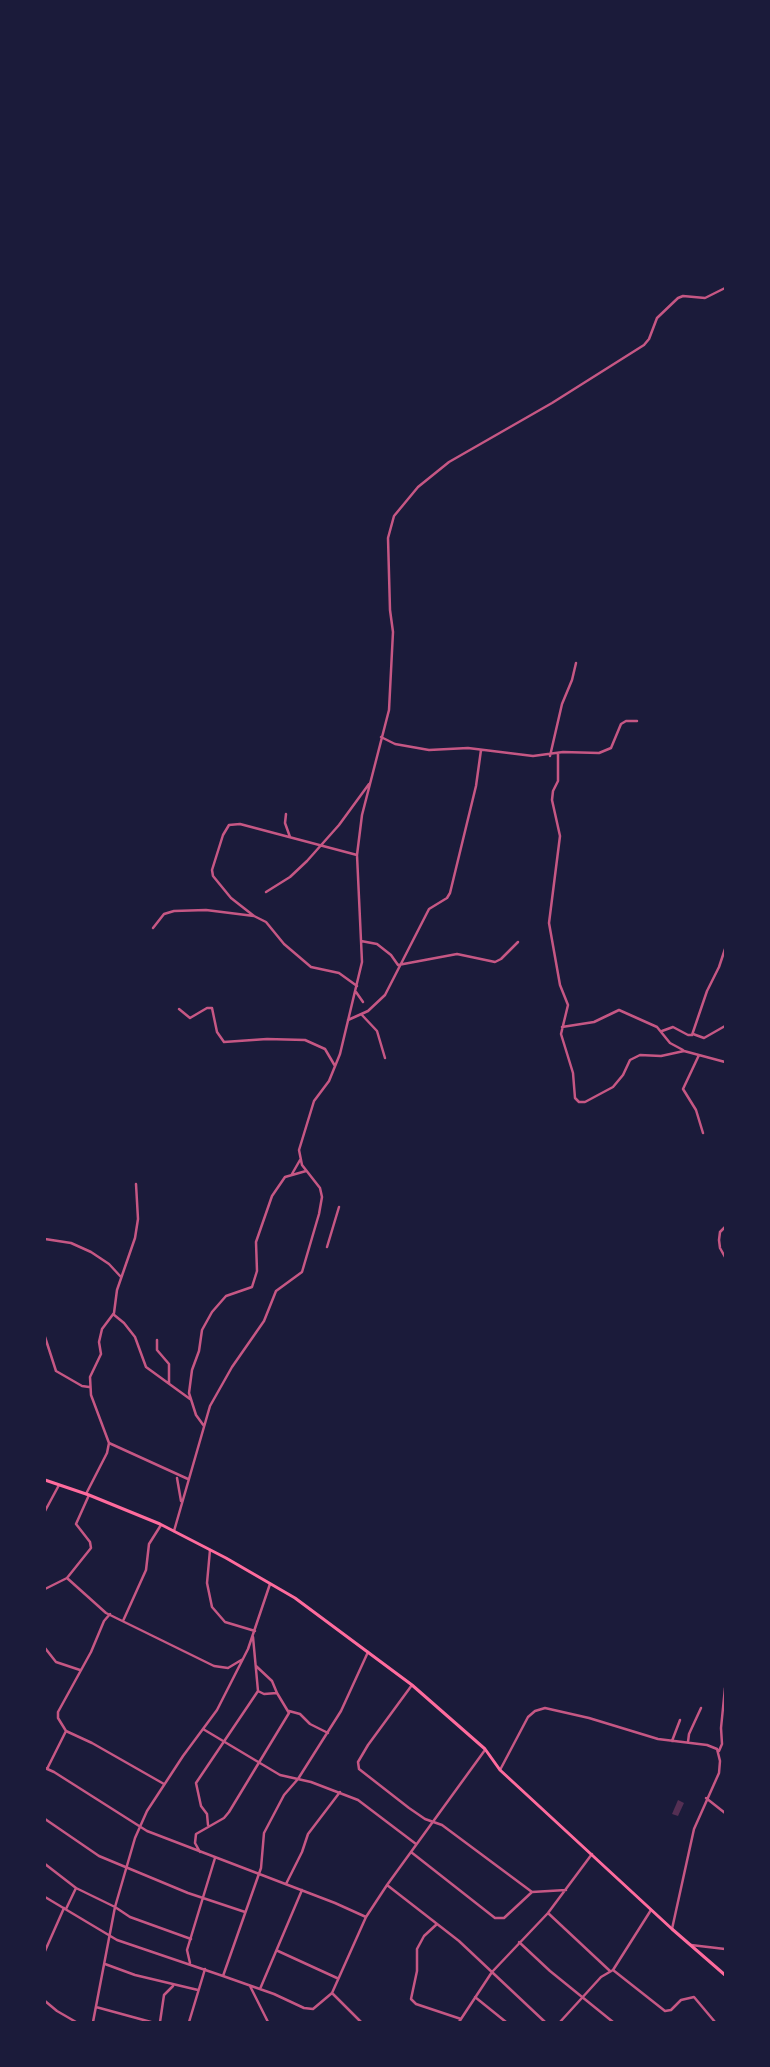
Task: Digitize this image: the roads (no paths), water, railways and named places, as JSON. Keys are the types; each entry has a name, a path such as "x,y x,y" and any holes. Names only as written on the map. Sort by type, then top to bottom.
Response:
{"main road":[{"path":"45,1480 174,1531 294,1598 412,1685 485,1749 500,1770 651,1910 725,1974"}],"street":[{"path":"291,1175 300,1160 302,1138 312,1108 329,1082 335,1066 356,992 362,962 357,855 362,815 388,710 393,654 388,538 392,521 398,508 427,479 449,462 552,403 644,345 650,338 657,318 678,298 683,296 705,298 725,288"},
{"path":"550,756 562,704 572,680 576,663"},
{"path":"381,738 395,744 429,750 454,748 520,756 599,753 606,751 613,745 621,724 626,721 637,721"},
{"path":"348,1020 362,1015 385,994 398,965 417,935 429,909 447,898 452,888 476,786 481,750"},
{"path":"558,754 558,781 553,791 552,800 560,836 549,923 560,985 568,1006 562,1027 562,1041 574,1076 573,1093 580,1103 593,1099 616,1084 633,1057 640,1055 661,1056 684,1051"},
{"path":"266,892 290,877 322,845 370,782"},
{"path":"286,814 285,823 291,839"},
{"path":"357,855 291,839 237,823 225,828 212,870 213,876 231,898 254,916 266,922 284,944 311,967 339,973 357,986"},
{"path":"153,928 164,914 174,910 206,910 254,916"},
{"path":"361,941 372,942 384,948 398,965"},
{"path":"398,965 457,954 495,962 501,959 518,942"},
{"path":"693,1034 706,991 720,967 725,949"},
{"path":"356,992 363,1002"},
{"path":"179,1009 190,1018 207,1008 212,1008 217,1032 224,1042 266,1039 304,1040 325,1049 335,1066"},
{"path":"562,1027 594,1022 619,1010 662,1031 670,1043 684,1051 725,1062"},
{"path":"362,1015 378,1031 384,1058"},
{"path":"662,1031 673,1027 688,1035 693,1034 704,1038 725,1026"},
{"path":"699,1055 683,1089 696,1110 703,1133"},
{"path":"174,1531 204,1426 217,1394 257,1332 276,1291 302,1272 312,1245 322,1197 320,1188 306,1171 300,1160"},
{"path":"204,1426 196,1415 190,1399 190,1379 199,1351 202,1330 212,1312 226,1296 249,1288 255,1282 257,1262 255,1248 264,1216 277,1186 285,1177 306,1171"},
{"path":"45,1589 67,1578 91,1548 90,1542 76,1524 109,1442 89,1387 92,1371 101,1354 99,1342 102,1329 113,1314 121,1277 133,1247 137,1228 136,1184"},
{"path":"326,1247 339,1207"},
{"path":"725,1226 720,1232 719,1243 725,1257"},
{"path":"45,1239 71,1243 91,1252 109,1264 121,1277"},
{"path":"719,1243 724,1241"},
{"path":"113,1314 124,1323 135,1337 146,1367 190,1399"},
{"path":"45,1337 56,1371 82,1386 89,1387"},
{"path":"157,1340 157,1350 168,1364 169,1385"},
{"path":"109,1442 188,1480"},
{"path":"177,1478 181,1506"},
{"path":"45,1511 59,1485"},
{"path":"123,1621 146,1568 148,1544 161,1525"},
{"path":"210,1550 207,1583 212,1607 225,1622 255,1631"},
{"path":"67,1578 110,1614 218,1668 228,1668 244,1658"},
{"path":"93,2022 115,1907 125,1868 140,1826 164,1784 214,1715 253,1637 270,1584"},
{"path":"110,1614 104,1621 58,1712 58,1718 66,1731 92,1743 164,1784"},
{"path":"208,1826 207,1813 201,1806 196,1785 223,1741 258,1691 253,1637"},
{"path":"45,1648 56,1662 80,1670"},
{"path":"223,1976 262,1864 262,1842 265,1831 284,1795 298,1780 341,1712 368,1652"},
{"path":"256,1666 272,1681 277,1693 289,1711 300,1714 310,1724 328,1733"},
{"path":"412,1685 368,1745 358,1766 363,1773 409,1808 447,1828 532,1892"},
{"path":"672,1929 692,1838 706,1798 719,1773 719,1751 722,1744 721,1728 725,1688"},
{"path":"258,1691 264,1694 277,1693"},
{"path":"500,1770 528,1717 542,1708 565,1711 658,1739 706,1745 719,1751"},
{"path":"688,1742 689,1734 701,1708"},
{"path":"200,1852 195,1844 196,1835 222,1819 229,1812 289,1711"},
{"path":"672,1741 680,1720"},
{"path":"203,1729 284,1777 340,1792 364,1804 368,1810 416,1844"},
{"path":"66,1731 46,1769 140,1826 258,1875 302,1890 366,1918"},
{"path":"45,1897 110,1935 141,1949 190,1963 309,2009 318,2005 332,1993 337,1978 366,1918 432,1821 485,1749"},
{"path":"286,1884 294,1864 302,1852 308,1834 340,1792"},
{"path":"706,1798 725,1813"},
{"path":"45,1819 92,1852 125,1868 245,1912"},
{"path":"411,1852 495,1918 504,1918 532,1892 566,1890"},
{"path":"437,1924 424,1936 417,1949 417,1971 411,1999 416,2004 460,2021 492,1972 548,1912 592,1854"},
{"path":"190,1963 187,1950 215,1858"},
{"path":"45,1864 76,1888 115,1907 131,1918 191,1939"},
{"path":"387,1885 437,1924 545,2022"},
{"path":"45,1951 76,1888"},
{"path":"260,1990 302,1890"},
{"path":"560,2022 583,1997 612,1971 651,1910"},
{"path":"548,1912 612,1971 665,2011 671,2010 681,2000 694,1997 715,2022"},
{"path":"519,1942 550,1971 613,2022"},
{"path":"692,1945 725,1949"},
{"path":"278,1951 337,1978"},
{"path":"105,1964 174,1985 198,1990"},
{"path":"189,2022 205,1969"},
{"path":"160,2022 164,1995 174,1985"},
{"path":"250,1986 268,2022"},
{"path":"332,1993 361,2022"},
{"path":"475,1997 506,2022"},
{"path":"45,2001 57,2011 76,2022"},
{"path":"96,2006 151,2022"}]}
